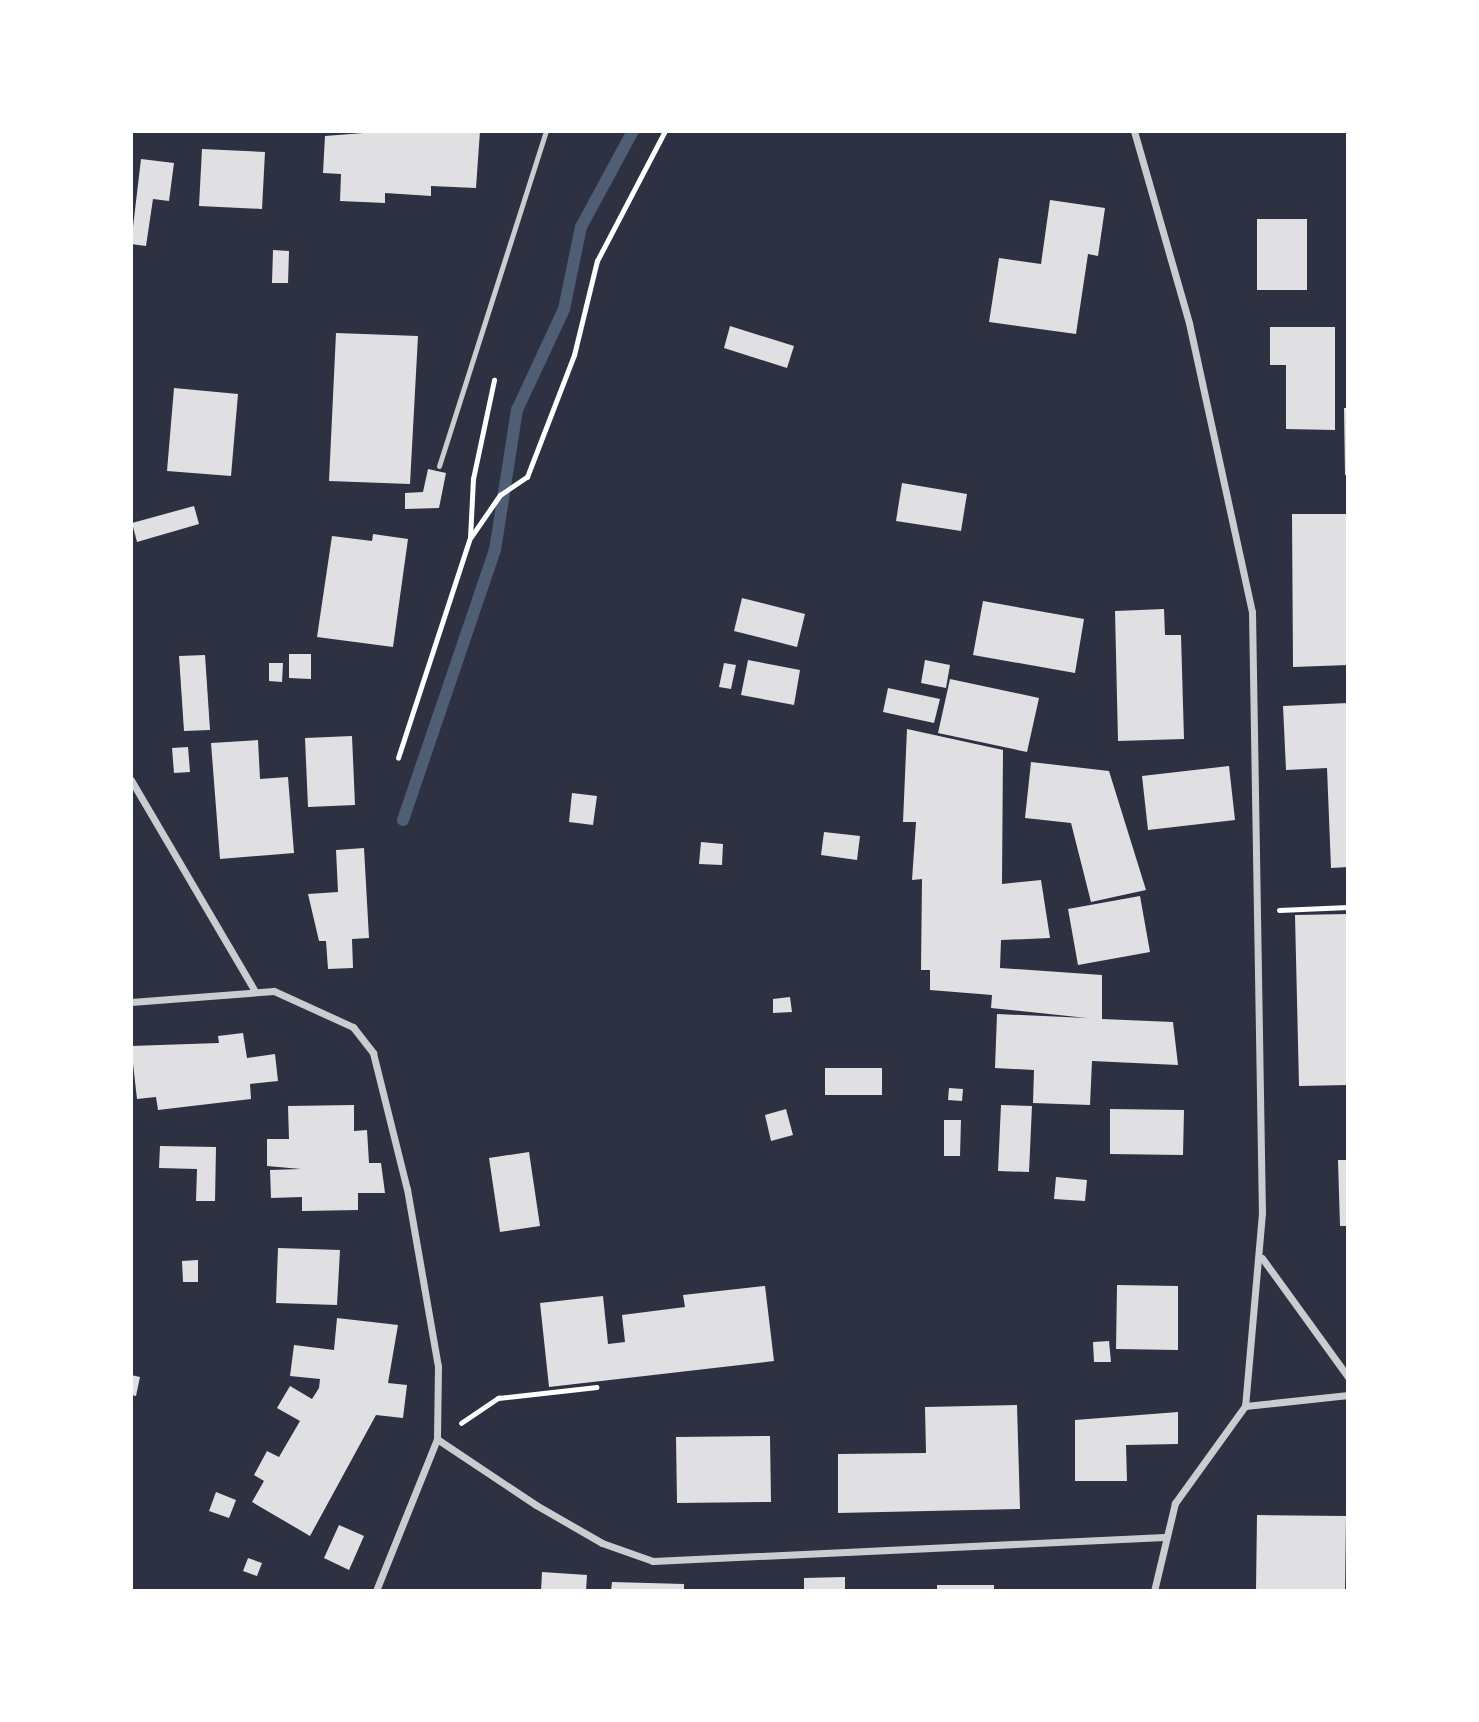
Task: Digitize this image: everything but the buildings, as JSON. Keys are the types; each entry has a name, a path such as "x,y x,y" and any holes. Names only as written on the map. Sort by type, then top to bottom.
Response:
{"street":[{"path":"1134,131 1189,323 1248,578 1258,911 1262,1258 1245,1406 1175,1503 1164,1537 1154,1591"},
{"path":"131,780 255,991"},
{"path":"131,1002 255,991 326,1010 353,1027 373,1052 407,1189 439,1366 437,1439 376,1591"},
{"path":"1262,1258 1348,1377"},
{"path":"1245,1406 1348,1395"},
{"path":"437,1439 591,1536 653,1561 1164,1537"}],"lane":[{"path":"439,466 546,131"}],"path":[{"path":"470,538 500,495 527,477 575,355 597,261 665,131"},
{"path":"398,758 470,538 472,479 494,373"},
{"path":"1258,911 1348,907"},
{"path":"437,1439 498,1398 596,1387"}],"waterway":[{"path":"403,820 495,550 517,410 564,309 581,227 633,131"}]}
